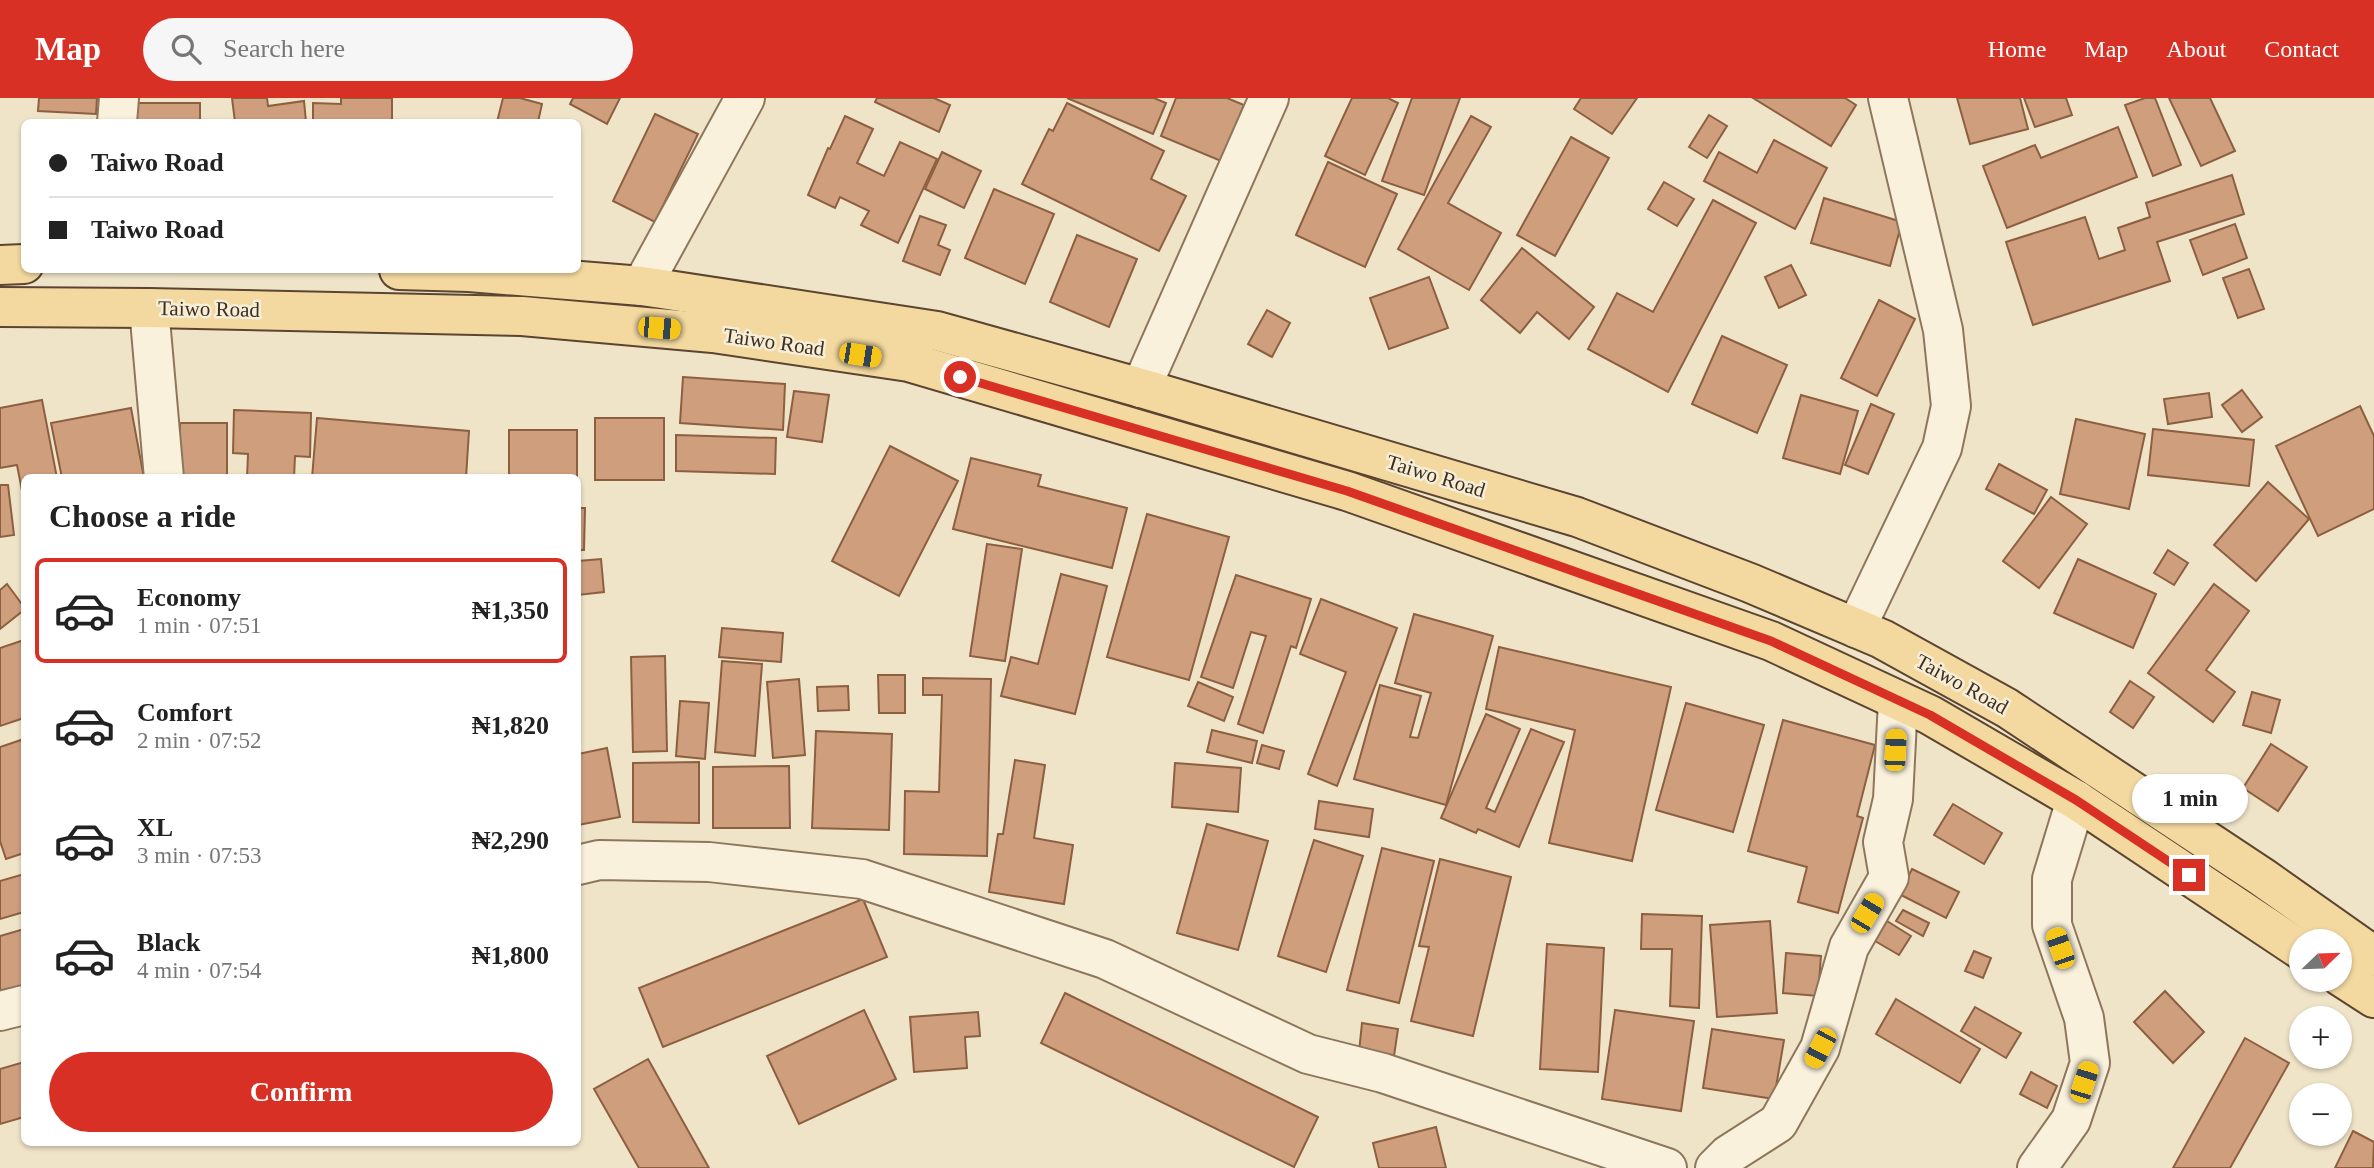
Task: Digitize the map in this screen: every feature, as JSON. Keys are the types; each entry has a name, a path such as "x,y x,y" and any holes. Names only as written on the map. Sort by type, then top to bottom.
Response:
{"main road":[{"path":"0,265 21,264"},
{"name":"Taiwo Road","path":"481,273 642,286 937,331 1141,388 1577,517 1750,583 1882,639 2007,708 2262,877 2374,956"},
{"name":"Taiwo Road","path":"0,307 523,316 713,333 909,362 1347,491 1771,641 1930,715 2076,800 2289,942"},
{"path":"2352,984 2374,998"}],"street":[{"path":"117,119 119,98"},
{"path":"642,286 746,98"},
{"path":"1141,388 1269,98"},
{"path":"1856,628 1942,448 1951,406 1943,330 1888,98"},
{"path":"149,308 164,474"},
{"path":"1715,1168 1728,1156 1778,1123 1820,1048 1849,947 1889,877 1883,842 1893,799 1898,701"},
{"path":"2037,1168 2071,1120 2090,1063 2084,1018 2052,925 2052,879 2076,800"},
{"path":"581,864 599,860 709,862 862,879 1105,959 1308,1054 1383,1073 1667,1168"},
{"path":"0,1011 21,1006"}],"building":[{"path":"39,98 97,98 96,114 38,111"},
{"path":"232,98 267,98 268,106 304,101 306,119 235,119"},
{"path":"341,98 392,98 392,119 313,119 313,103 341,104"},
{"path":"503,98 520,98 542,104 539,119 498,119"},
{"path":"573,98 620,98 607,124 570,104"},
{"path":"877,98 934,98 950,105 939,132 875,102"},
{"path":"1067,98 1154,98 1166,103 1153,134"},
{"path":"1176,98 1227,98 1244,105 1221,161 1161,136"},
{"path":"1352,98 1388,98 1398,103 1365,175 1325,156"},
{"path":"1412,98 1460,98 1424,195 1382,181"},
{"path":"1581,98 1637,98 1612,134 1574,109"},
{"path":"1753,98 1845,98 1856,105 1831,146"},
{"path":"1957,98 2020,98 2028,129 1970,144"},
{"path":"2024,98 2066,98 2072,115 2035,127"},
{"path":"2145,98 2155,98 2181,165 2153,176 2125,105"},
{"path":"2169,98 2210,98 2235,151 2201,166"},
{"path":"135,103 200,103 200,119 135,119"},
{"path":"1067,103 1164,151 1151,179 1186,196 1159,251 1022,184 1049,129 1053,131"},
{"path":"655,114 698,134 655,222 613,201"},
{"path":"1709,115 1727,126 1707,158 1689,147"},
{"path":"845,116 873,129 857,163 884,176 900,142 937,159 898,243 861,225 869,211 840,197 835,208 808,195"},
{"path":"1471,116 1491,127 1448,203 1501,233 1469,290 1398,249"},
{"path":"2118,127 2137,177 2007,228 1983,166 2035,145 2041,158"},
{"path":"1571,137 1609,158 1555,256 1517,235"},
{"path":"1774,140 1827,168 1795,229 1704,181 1719,152 1757,173"},
{"path":"942,152 981,171 964,208 925,189"},
{"path":"1328,162 1397,194 1365,267 1296,235"},
{"path":"2232,175 2244,214 2157,242 2170,281 2033,325 2006,242 2085,217 2099,259 2125,250 2118,228 2150,217 2146,203"},
{"path":"1664,182 1694,199 1677,226 1648,209"},
{"path":"994,189 1054,214 1025,284 965,258"},
{"path":"1824,198 1902,222 1890,266 1811,243"},
{"path":"1713,200 1756,223 1668,392 1588,349 1617,293 1653,312"},
{"path":"920,216 946,225 938,245 950,250 940,275 903,261"},
{"path":"2235,224 2247,258 2203,275 2190,240"},
{"path":"1077,235 1137,259 1109,327 1050,302"},
{"path":"1522,248 1594,307 1569,339 1537,312 1520,333 1481,300"},
{"path":"1791,265 1806,295 1779,308 1765,277"},
{"path":"2249,269 2264,309 2238,318 2223,278"},
{"path":"1429,277 1448,328 1389,349 1370,298"},
{"path":"1879,300 1915,319 1877,396 1841,378"},
{"path":"1267,310 1290,323 1272,357 1248,344"},
{"path":"1722,336 1787,365 1757,433 1692,404"},
{"path":"683,377 785,384 783,430 680,423"},
{"path":"2242,390 2262,417 2242,432 2222,405"},
{"path":"794,391 829,395 822,442 787,437"},
{"path":"2209,393 2212,417 2168,424 2164,399"},
{"path":"1801,395 1858,411 1840,474 1783,458"},
{"path":"42,400 56,474 21,474 21,486 17,465 0,468 0,408"},
{"path":"1871,404 1894,414 1868,474 1845,465"},
{"path":"2360,406 2374,436 2374,509 2318,536 2276,446"},
{"path":"131,408 143,474 61,474 51,423"},
{"path":"234,410 311,413 310,457 295,456 294,474 247,474 248,454 233,453"},
{"path":"317,418 469,431 466,474 312,474"},
{"path":"595,418 664,418 664,480 595,480"},
{"path":"2076,419 2145,434 2129,509 2060,494"},
{"path":"180,423 227,423 227,474 180,474"},
{"path":"2153,429 2254,440 2249,486 2148,475"},
{"path":"509,430 577,430 577,474 509,474"},
{"path":"676,435 776,438 775,474 676,471"},
{"path":"890,446 958,481 899,596 832,561"},
{"path":"971,458 1041,475 1038,486 1127,508 1112,568 953,529"},
{"path":"1999,464 2047,490 2034,514 1986,489"},
{"path":"2268,482 2309,519 2256,581 2214,545"},
{"path":"0,485 8,485 14,535 0,537"},
{"path":"2051,497 2087,524 2039,588 2003,561"},
{"path":"581,508 585,508 584,550 581,550"},
{"path":"1147,514 1229,537 1189,680 1107,657"},
{"path":"987,544 1022,549 1005,661 970,656"},
{"path":"2168,550 2188,563 2174,585 2154,573"},
{"path":"601,559 604,592 581,595 581,561"},
{"path":"2078,559 2156,594 2133,648 2054,613"},
{"path":"1061,574 1107,586 1075,714 1001,696 1011,657 1038,664"},
{"path":"1236,575 1311,599 1296,648 1291,646 1263,733 1238,724 1266,636 1251,632 1233,688 1201,677"},
{"path":"7,584 21,603 21,612 0,629 0,590"},
{"path":"2214,584 2249,611 2206,670 2235,692 2213,722 2148,673"},
{"path":"1321,599 1397,628 1337,786 1308,774 1346,672 1300,654"},
{"path":"1414,614 1493,636 1446,805 1354,779 1380,685 1421,696 1410,737 1418,738 1431,693 1395,683"},
{"path":"722,628 783,633 781,662 719,657"},
{"path":"21,641 21,719 0,726 0,648"},
{"path":"1499,647 1671,687 1632,861 1549,843 1575,730 1486,709"},
{"path":"665,656 667,751 633,752 631,657"},
{"path":"722,661 762,664 755,756 715,752"},
{"path":"878,675 905,675 905,713 879,713"},
{"path":"923,678 991,679 987,856 904,854 905,791 939,792 942,695 923,695"},
{"path":"799,679 805,755 773,758 767,682"},
{"path":"2130,681 2154,697 2133,728 2110,712"},
{"path":"1198,682 1233,697 1224,721 1188,706"},
{"path":"848,686 849,710 818,711 817,687"},
{"path":"2252,692 2280,700 2271,733 2243,725"},
{"path":"680,701 709,703 705,759 676,756"},
{"path":"1686,703 1764,725 1733,832 1656,810"},
{"path":"1486,714 1520,729 1486,808 1495,812 1531,729 1564,742 1519,847 1478,829 1476,833 1441,818"},
{"path":"1783,720 1875,745 1857,816 1863,818 1838,913 1798,902 1807,867 1748,851"},
{"path":"1212,730 1257,741 1252,763 1207,752"},
{"path":"816,731 892,734 889,830 812,828"},
{"path":"21,740 21,854 6,859 0,841 0,747"},
{"path":"2271,744 2307,767 2278,811 2243,788"},
{"path":"1262,745 1284,751 1279,769 1257,763"},
{"path":"607,748 620,817 581,824 581,753"},
{"path":"1015,760 1045,765 1034,838 1073,845 1064,904 989,892 998,834 1003,834"},
{"path":"699,762 699,823 633,822 633,763"},
{"path":"1175,763 1241,768 1238,812 1172,807"},
{"path":"789,766 790,828 713,828 713,767"},
{"path":"1319,801 1373,809 1369,837 1315,829"},
{"path":"1953,804 2002,833 1984,864 1934,835"},
{"path":"1207,824 1268,841 1238,950 1177,933"},
{"path":"1314,840 1363,856 1326,972 1278,956"},
{"path":"1382,848 1434,861 1399,1003 1347,990"},
{"path":"1440,859 1511,877 1473,1036 1411,1021 1429,947 1419,946"},
{"path":"1912,869 1959,892 1946,918 1899,894"},
{"path":"21,875 21,913 0,919 0,881"},
{"path":"863,899 887,957 663,1047 639,988"},
{"path":"1903,910 1929,923 1923,936 1896,921"},
{"path":"1642,914 1702,916 1699,1008 1670,1006 1672,949 1641,949"},
{"path":"1770,921 1777,1013 1717,1017 1710,925"},
{"path":"1887,921 1911,936 1899,955 1875,941"},
{"path":"21,930 21,997 0,1003 0,936"},
{"path":"1547,944 1604,948 1598,1072 1540,1069"},
{"path":"1974,951 1991,958 1983,978 1965,971"},
{"path":"1786,953 1821,956 1818,996 1783,993"},
{"path":"2165,991 2204,1032 2173,1063 2134,1022"},
{"path":"1065,993 1318,1117 1294,1167 1041,1043"},
{"path":"1896,999 1980,1049 1960,1083 1876,1034"},
{"path":"1975,1007 2021,1033 2006,1058 1961,1031"},
{"path":"864,1010 896,1079 799,1124 767,1056"},
{"path":"1615,1010 1694,1021 1681,1111 1602,1099"},
{"path":"978,1012 980,1036 965,1037 967,1068 914,1072 910,1017"},
{"path":"1362,1023 1398,1029 1394,1056 1359,1052"},
{"path":"1712,1029 1784,1040 1774,1099 1703,1088"},
{"path":"2245,1038 2289,1063 2230,1168 2173,1168"},
{"path":"648,1059 709,1168 639,1168 594,1089"},
{"path":"21,1063 21,1118 0,1124 0,1069"},
{"path":"2031,1072 2057,1086 2047,1108 2020,1094"},
{"path":"1436,1127 1446,1168 1379,1168 1373,1143"},
{"path":"2353,1131 2374,1142 2373,1168 2335,1168 2346,1146 2352,1146"}],"route":[{"path":"960,377 1347,491 1771,641 1930,715 2076,800 2189,875"}]}
